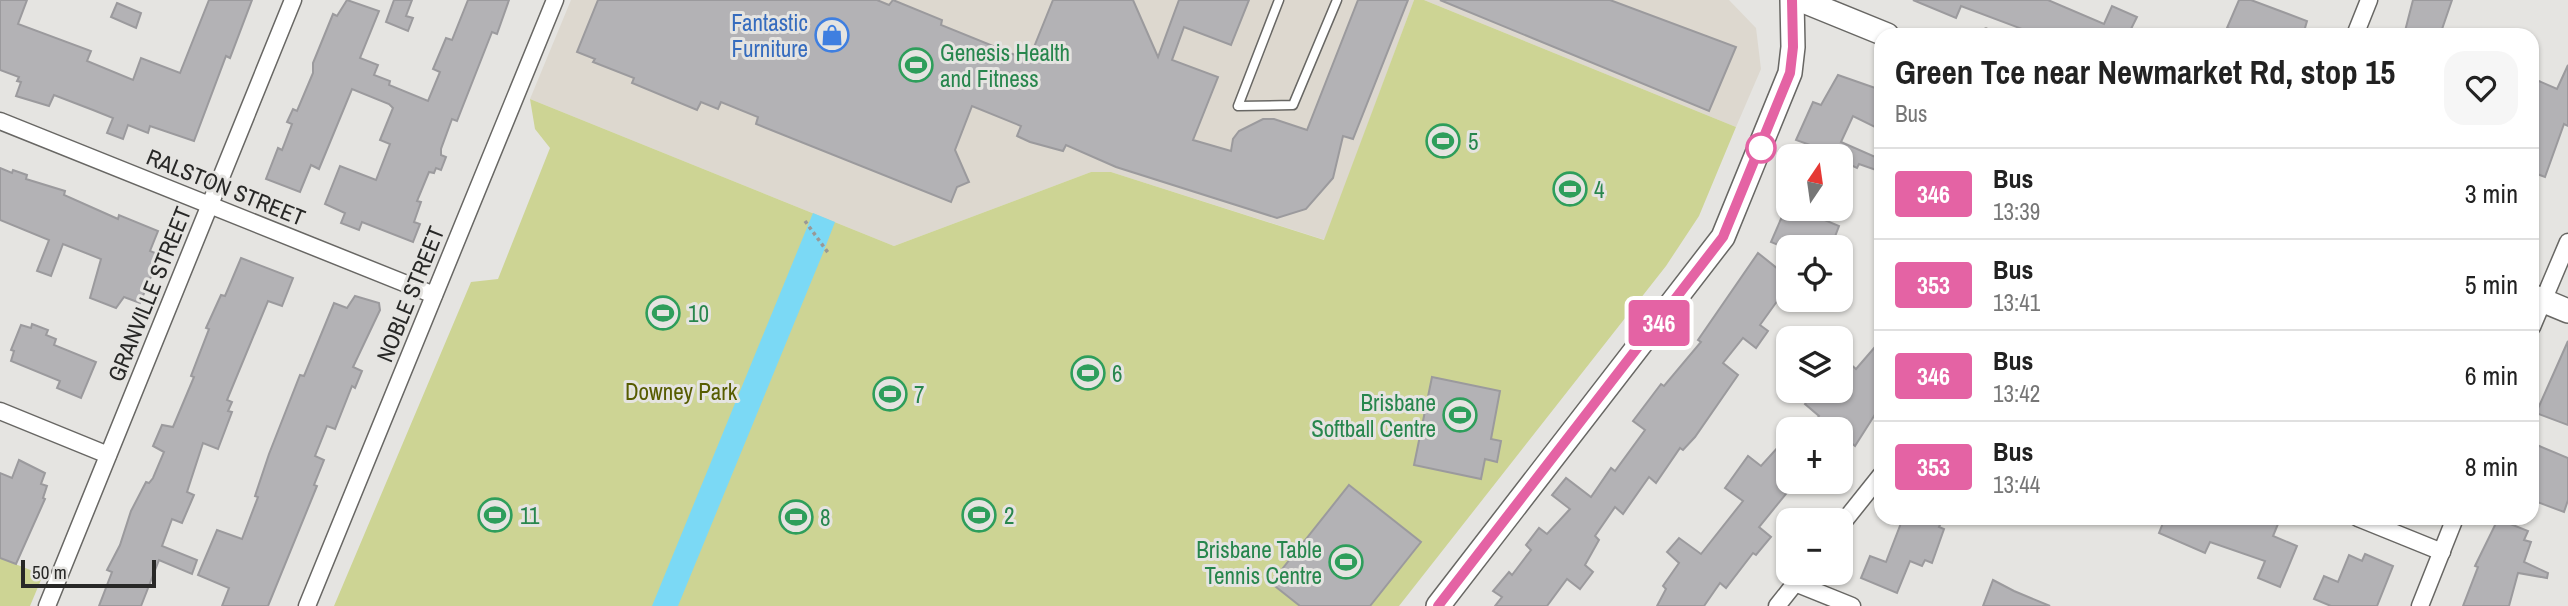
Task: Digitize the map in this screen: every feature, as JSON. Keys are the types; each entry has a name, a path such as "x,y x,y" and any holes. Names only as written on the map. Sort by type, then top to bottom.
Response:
{"street":[{"name":"GRANVILLE STREET","path":"47,606 293,0"},
{"name":"NOBLE STREET","path":"307,606 555,0"},
{"path":"1438,606 1723,237 1790,73 1793,47 1792,0"},
{"path":"1801,0 1874,30"},
{"path":"2358,28 2369,0"},
{"name":"RALSTON STREET","path":"0,121 434,295"},
{"path":"2539,296 2568,242"},
{"path":"2539,298 2568,310"},
{"path":"0,411 108,455"},
{"path":"1853,511 1874,484"},
{"path":"2375,525 2442,552"},
{"path":"2420,606 2452,525"},
{"path":"1777,606 1794,585"},
{"path":"1812,585 1852,606"}],"lane":[{"path":"1279,0 1237,106 1293,106 1337,0"}],"path":[{"path":"806,221 829,254"}],"shaded area":[{"path":"571,0 1414,0 1325,240 1111,172 1091,172 894,246 530,99"},
{"path":"1424,0 1729,0 1756,28 1761,69 1736,127"}],"green space":[{"name":"Downey Park","path":"1414,0 1424,0 1736,127 1699,216 1666,266 1399,606 334,606 471,282 498,279 550,148 535,129 530,99 894,246 1091,172 1111,172 1324,240"},
{"path":"0,558 43,575 30,606 0,606"}],"water":[{"path":"813,213 835,222 823,253 678,606 652,606"}],"building":[{"path":"0,0 27,0 18,24 91,51 87,61 133,80 141,58 180,73 209,0 252,0 230,58 226,56 194,141 150,126 148,133 128,125 123,139 107,133 113,118 54,95 49,106 16,96 21,82 17,81 19,77 0,70"},
{"path":"347,0 379,11 360,58 378,65 374,75 390,81 389,85 428,101 440,72 433,69 446,38 452,40 468,0 509,0 497,34 492,32 457,121 452,119 441,149 441,155 446,157 441,170 436,168 434,173 429,172 417,201 421,202 414,222 420,224 413,242 362,222 359,230 341,223 345,213 325,204 340,166 376,180 390,144 380,140 393,108 389,104 352,89 319,169 311,165 300,192 266,179 278,148 282,150 292,124 287,122 293,109 297,111 333,14 337,16"},
{"path":"394,0 412,0 406,16 413,18 408,31 386,22"},
{"path":"598,0 877,0 889,5 893,0 942,20 941,25 1020,57 1032,52 1053,0 1133,0 1158,57 1179,0 1249,0 1231,45 1184,27 1172,60 1218,77 1193,140 1231,151 1233,139 1239,131 1263,119 1274,119 1307,130 1358,0 1408,0 1353,139 1343,136 1333,178 1306,209 1277,218 1116,167 1066,145 1063,151 1030,142 1017,136 1021,126 972,106 955,150 969,182 957,187 951,202 756,124 758,117 721,102 718,109 701,102 697,110 632,83 634,78 593,62 595,59 577,52"},
{"path":"1440,0 1610,0 1736,47 1709,111"},
{"path":"1913,0 2048,0 2104,24 2112,6 2137,17 2132,28 2019,28 1961,6 1956,18"},
{"path":"2239,0 2251,0 2307,21 2305,28 2227,28"},
{"path":"2413,0 2452,0 2442,28 2406,28"},
{"path":"117,3 141,13 136,28 111,17"},
{"path":"2568,65 2568,126 2564,124 2545,177 2539,175 2539,81 2557,89"},
{"path":"1838,75 1874,88 1874,126 1853,116 1841,142 1846,144 1807,144 1796,140 1813,102 1821,105"},
{"path":"1853,147 1874,156 1874,169 1859,164 1857,168 1853,166"},
{"path":"0,168 12,173 13,170 27,175 26,179 65,191 64,195 118,219 119,215 158,231 150,251 160,255 140,303 124,297 116,308 90,298 101,259 63,244 51,276 37,271 49,240 0,220"},
{"path":"1780,221 1827,221 1839,226 1836,235 1776,235 1776,244 1771,242"},
{"path":"1758,253 1776,267 1776,303 1760,325 1768,331 1756,348 1743,338 1723,363 1738,375 1695,437 1683,450 1680,448 1656,483 1649,477 1623,514 1615,507 1595,536 1599,540 1585,565 1593,572 1580,589 1567,579 1547,606 1495,606 1502,597 1493,591 1509,572 1512,575 1531,550 1526,545 1539,528 1547,534 1570,509 1552,495 1566,478 1591,497 1611,468 1615,471 1645,430 1633,421 1661,384 1664,386 1701,342 1698,340"},
{"path":"241,258 293,278 282,306 268,301 227,400 232,402 228,411 232,412 218,449 203,443 187,492 194,495 182,523 172,519 162,546 197,560 192,574 159,560 141,606 99,606 112,572 107,570 120,545 131,511 146,482 149,483 153,478 164,452 153,446 162,425 173,427 194,377 191,376 209,329 206,328 221,295 225,296"},
{"path":"355,296 379,303 380,310 353,367 362,371 355,388 352,386 335,429 327,426 315,456 324,460 314,485 317,486 268,606 222,606 229,588 198,575 217,530 242,539 258,497 255,496 269,454 300,375 304,376 334,303 347,308"},
{"path":"32,324 48,330 46,335 56,339 54,345 96,362 81,398 57,388 60,381 11,361 14,351 11,350 21,325 31,328"},
{"path":"2568,341 2568,425 2539,414 2539,406"},
{"path":"1874,348 1874,416 1855,446 1853,417 1818,417 1805,404 1853,403 1853,366 1856,369"},
{"name":"Brisbane Softball Centre","path":"1432,377 1500,391 1491,439 1501,441 1497,462 1485,459 1481,479 1414,465"},
{"path":"2539,446 2568,458 2568,500 2564,512 2539,503"},
{"path":"1776,449 1776,494 1786,494 1759,527 1771,537 1756,555 1753,553 1726,588 1720,583 1704,606 1657,606 1666,589 1663,586 1679,563 1667,552 1679,538 1701,554 1743,501 1725,488 1748,456 1761,466"},
{"path":"19,460 45,473 41,484 47,486 43,498 45,499 16,564 0,558 0,473 12,478"},
{"name":"Brisbane Table Tennis Centre","path":"1349,485 1421,542 1370,606 1300,606 1271,583"},
{"path":"1900,525 1940,525 1944,529 1932,563 1925,560 1922,566 1910,561 1897,593 1861,578 1870,556 1886,562"},
{"path":"2162,525 2278,525 2273,536 2297,546 2280,587 2258,578 2265,561 2210,542 2205,553 2159,533"},
{"path":"2495,525 2513,525 2528,531 2524,540 2531,542 2524,562 2548,573 2547,578 2518,573 2509,606 2463,606 2478,567 2475,566"},
{"path":"2365,554 2393,566 2377,606 2331,606 2314,599 2324,576 2338,582 2349,555 2362,561"},
{"path":"1993,580 2014,591 2050,606 1983,606"}],"bus line":[{"name":"346","path":"1438,606 1723,237 1790,73 1793,59 1792,0"}],"place":[{"name":"Fantastic Furniture","path":"832,35"},
{"name":"Genesis Health and Fitness","path":"916,65"},
{"name":"5","path":"1443,141"},
{"name":"4","path":"1570,189"},
{"name":"10","path":"663,313"},
{"name":"6","path":"1088,373"},
{"name":"7","path":"890,394"},
{"name":"Brisbane Softball Centre","path":"1460,415"},
{"name":"11","path":"495,515"},
{"name":"2","path":"979,515"},
{"name":"8","path":"796,517"},
{"name":"Brisbane Table Tennis Centre","path":"1346,562"}]}
